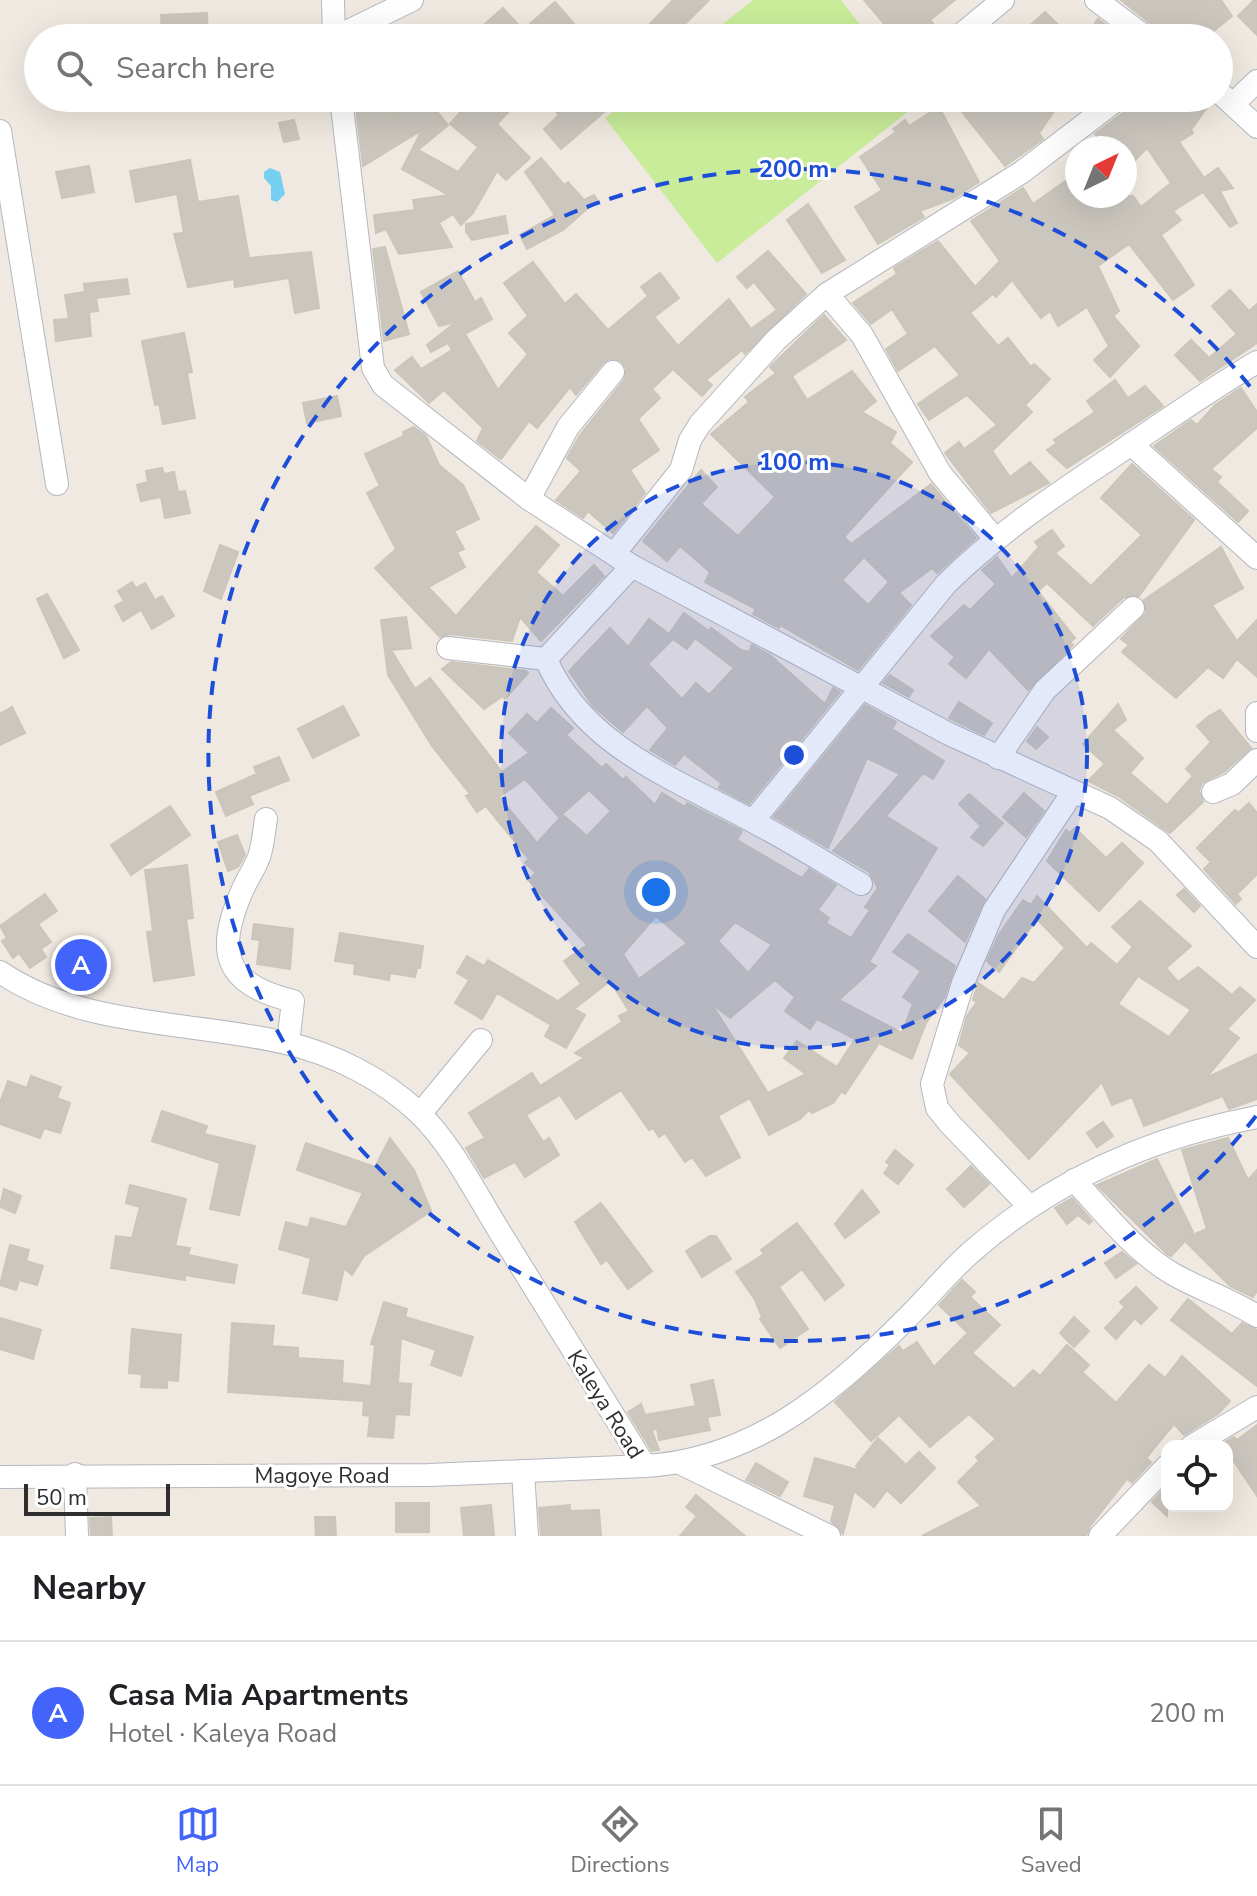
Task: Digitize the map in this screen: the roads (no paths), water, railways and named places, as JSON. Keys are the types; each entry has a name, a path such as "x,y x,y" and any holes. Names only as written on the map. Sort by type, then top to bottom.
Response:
{"street":[{"path":"333,0 334,24"},
{"path":"363,24 412,0"},
{"path":"974,24 1003,0"},
{"path":"1096,0 1128,24"},
{"path":"1257,81 1240,110 1257,149"},
{"path":"343,112 373,368 383,385 529,499 623,560 998,758 1110,808 1158,841 1257,947"},
{"path":"546,659 623,560 681,470 690,440 700,424 776,340 827,294 1022,172 1101,112"},
{"path":"0,131 57,484"},
{"path":"827,294 862,335 940,473 995,539"},
{"path":"753,821 946,584 995,539 1187,402 1257,362"},
{"path":"529,499 568,427 613,372"},
{"path":"1131,444 1257,558"},
{"path":"998,758 1018,724 1045,690 1133,608"},
{"path":"448,648 546,659"},
{"path":"546,659 559,689 590,724 628,754 861,884"},
{"path":"1257,713 1257,731"},
{"path":"1213,792 1232,784 1257,760"},
{"path":"1029,1206 937,1108 932,1084 963,983 994,910 1073,792"},
{"path":"266,819 260,856 228,929 228,954 238,975 254,990 293,1001 288,1043"},
{"name":"Kaleya Road","path":"0,972 21,986 67,1004 288,1043 329,1056 367,1075 420,1114 456,1162 645,1466 682,1464 734,1447 784,1424 857,1368 969,1253 1029,1206 1074,1180 1158,1142 1257,1117"},
{"path":"420,1114 481,1040"},
{"path":"1074,1180 1143,1251 1173,1274 1223,1295 1257,1316"},
{"path":"1202,1440 1257,1407"},
{"path":"682,1464 829,1536"},
{"name":"Magoye Road","path":"0,1477 75,1474 429,1475 645,1466"},
{"path":"523,1471 527,1536"},
{"path":"1100,1536 1161,1472"},
{"path":"75,1474 77,1536"}],"water":[{"path":"270,168 280,172 285,194 277,202 271,200 271,186 264,178 264,172"}],"place":[{"name":"Casa Mia Apartments","path":"81,965"}]}
